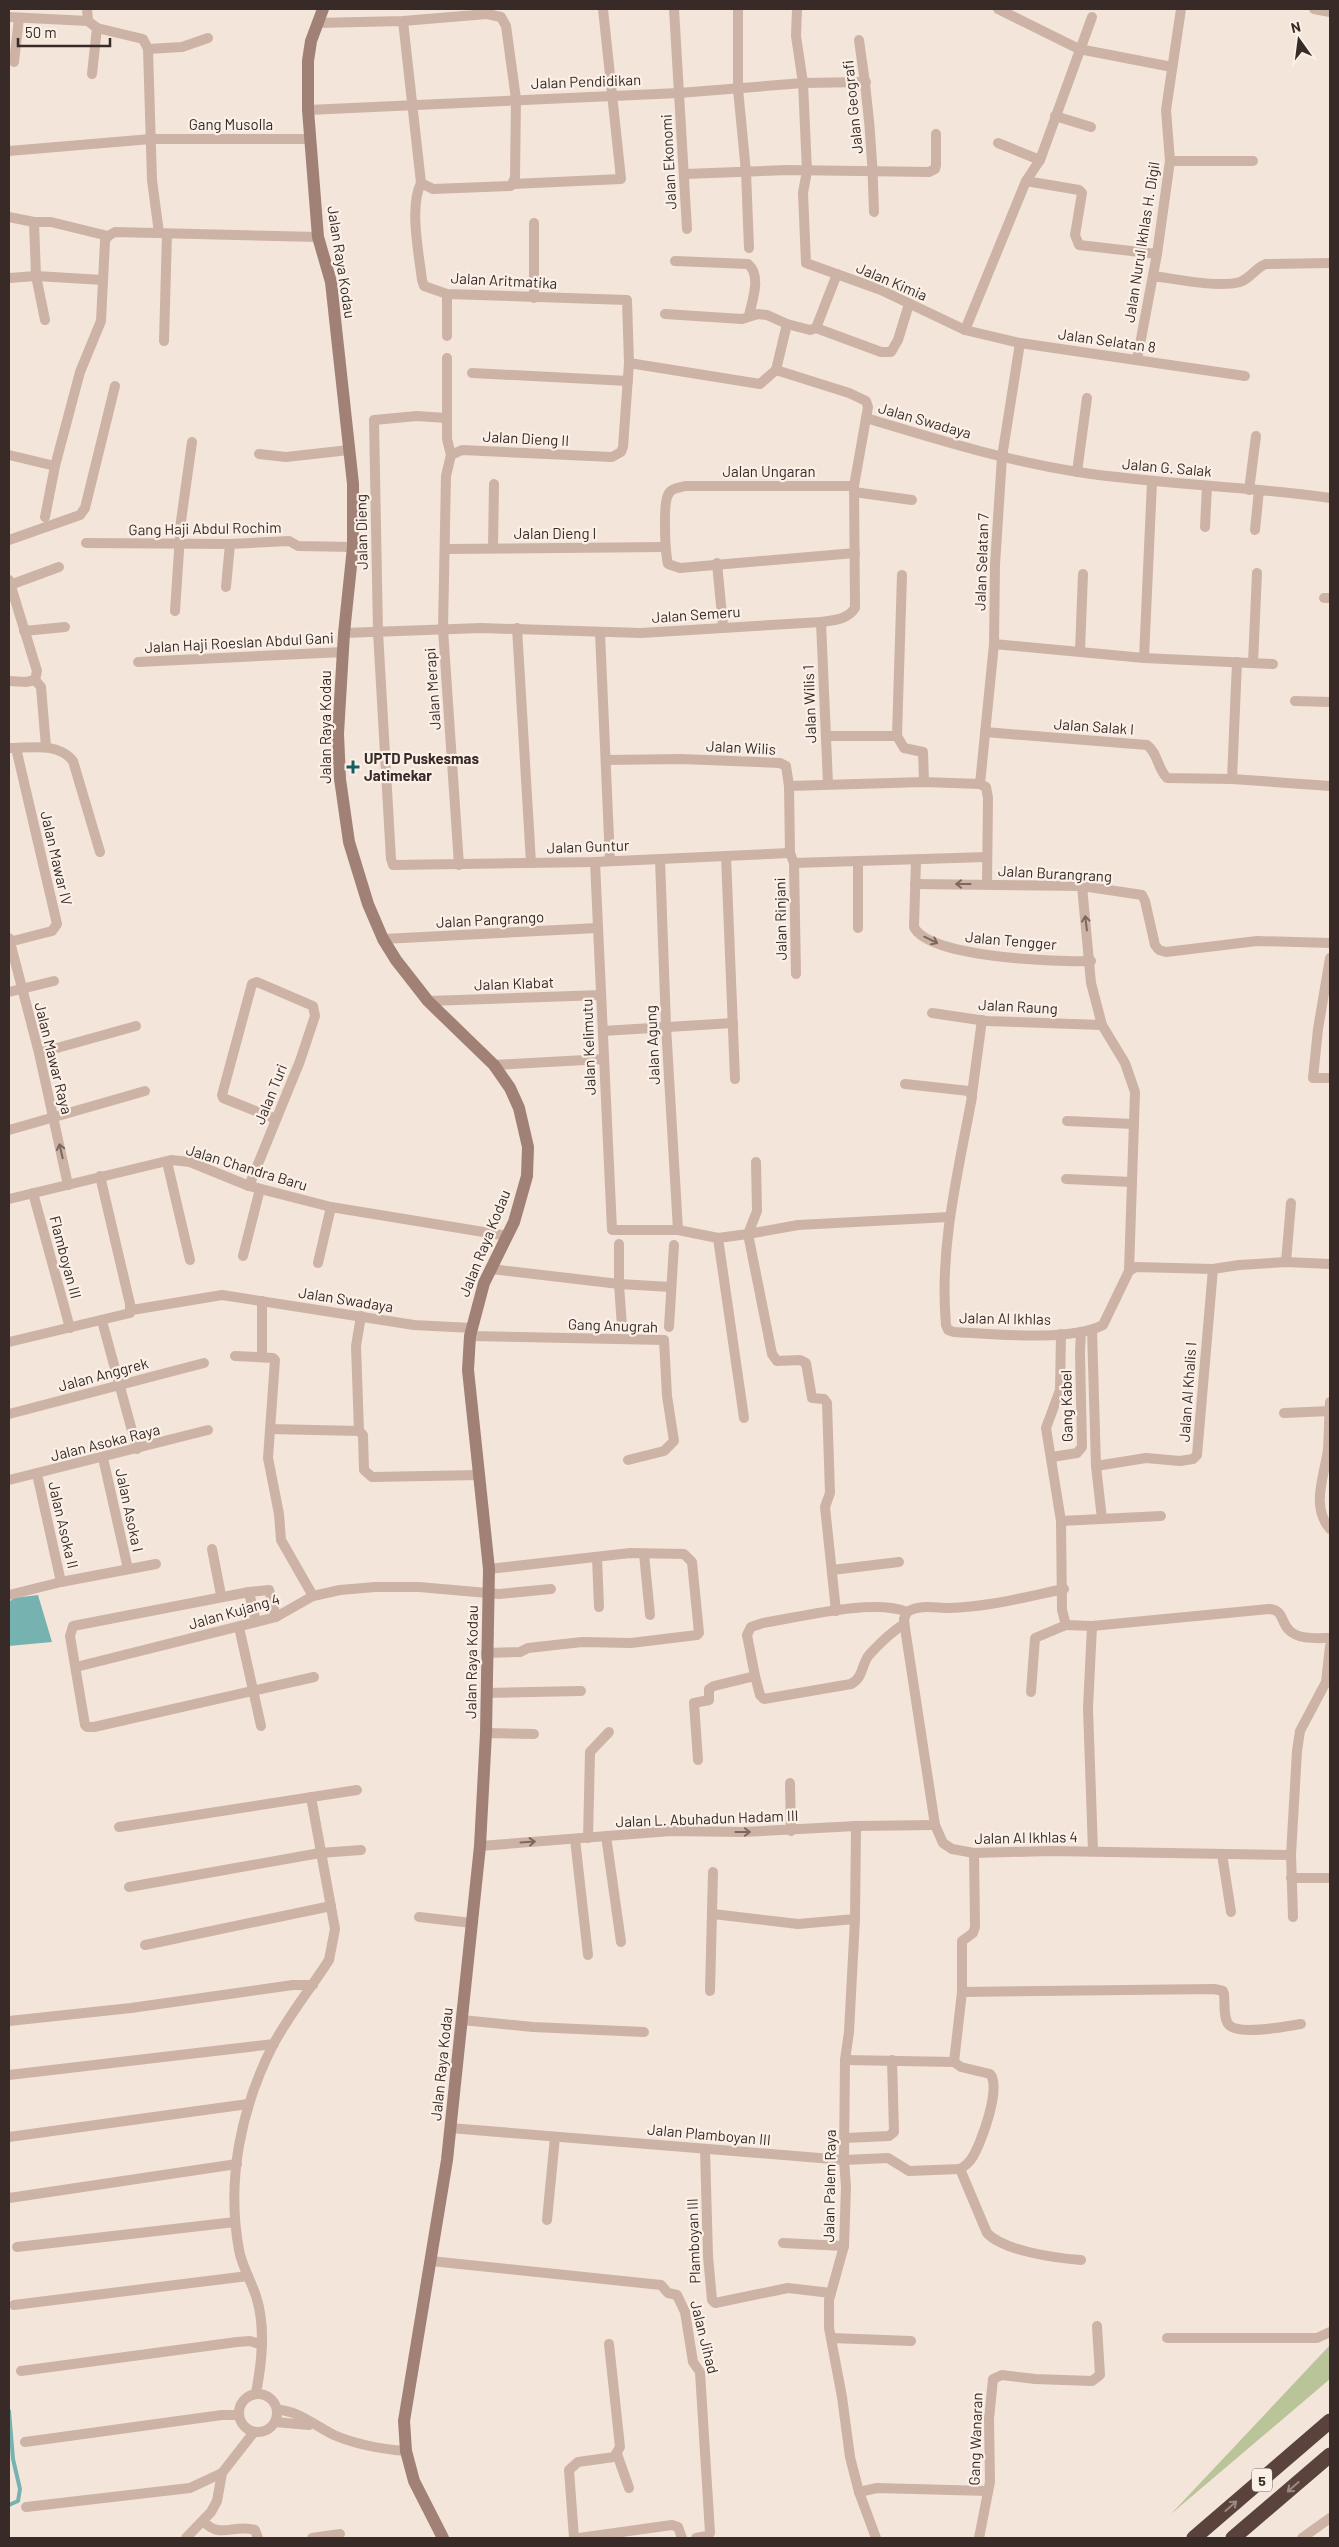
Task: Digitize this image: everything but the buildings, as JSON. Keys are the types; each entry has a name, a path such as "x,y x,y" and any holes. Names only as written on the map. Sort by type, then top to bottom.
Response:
{"highway":[{"name":"5","path":"1194,2538 1330,2421"},
{"name":"5","path":"1233,2538 1330,2455"}],"street":[{"path":"87,9 88,21"},
{"name":"Jalan Raya Kodau","path":"323,9 317,22 308,61 308,110 318,236 331,282 352,484 353,547 342,652 338,734 343,809 358,875 383,939 396,960 428,1002 494,1065 510,1088 519,1108 528,1147 527,1176 508,1236 478,1300 471,1332 468,1370 489,1569 486,1733 480,1846 450,2128 431,2260 406,2400 404,2421 406,2451 414,2480 442,2538"},
{"path":"403,21 421,183 434,188 621,179 603,9"},
{"name":"Jalan Ekonomi","path":"674,9 687,229"},
{"path":"738,9 738,89 746,172 749,248"},
{"path":"797,9 796,36 802,83 807,170"},
{"path":"998,9 1079,49 1172,67"},
{"name":"Jalan Nurul Ikhlas H. Digil","path":"1137,360 1157,254 1170,161 1166,110 1181,9"},
{"path":"1314,9 1330,12"},
{"path":"317,22 403,21 488,14 501,17 506,26 516,99 515,178 513,184"},
{"path":"14,62 14,17 88,21 97,28 143,39 148,50 152,180 163,233 164,341"},
{"path":"965,330 1026,181 1040,160 1092,17"},
{"path":"92,74 97,28"},
{"path":"148,50 182,47 208,38"},
{"name":"Jalan Geografi","path":"859,40 866,82 873,170 874,212"},
{"name":"Jalan Pendidikan","path":"308,110 679,93 802,83 866,82"},
{"path":"1055,116 1090,127"},
{"path":"685,174 807,170 929,172 935,170 936,134"},
{"name":"Gang Musolla","path":"9,151 151,139 311,139"},
{"path":"998,143 1040,160"},
{"path":"1170,161 1253,161"},
{"name":"Jalan Kimia","path":"807,170 803,193 806,264 881,290 965,330"},
{"path":"1026,181 1079,190 1082,193 1075,235 1079,245 1157,254"},
{"name":"Jalan Aritmatika","path":"421,183 416,192 416,215 424,286 447,294 627,300"},
{"path":"9,217 34,222 51,222 108,236"},
{"path":"34,222 36,276 45,320"},
{"path":"534,223 534,298"},
{"path":"46,517 55,466 80,372 101,321 105,242 108,236 115,232 318,236"},
{"path":"675,261 748,264 754,270 756,277 749,316"},
{"path":"1153,276 1230,283 1248,278 1266,264 1330,264"},
{"path":"816,328 837,274"},
{"path":"9,278 36,276 103,280"},
{"path":"447,294 447,336"},
{"name":"Jalan Dieng II","path":"452,455 462,450 616,456 623,447 628,381 627,300"},
{"path":"665,314 729,319 742,319 758,314 767,315 787,324 810,330 816,328 881,352 891,352 898,340 909,304"},
{"path":"629,363 760,384 776,370 787,324"},
{"name":"Jalan Selatan 8","path":"965,330 1020,343 1245,376"},
{"name":"Jalan Selatan 7","path":"980,784 994,644 995,565 1002,457 1020,343"},
{"path":"443,629 446,476 452,455 447,439 447,358"},
{"name":"Jalan Swadaya","path":"776,370 860,397 866,401 868,407 866,418 1002,457"},
{"path":"472,373 628,381"},
{"path":"9,540 80,515 85,508 115,386"},
{"path":"1077,472 1087,398"},
{"name":"Jalan Dieng","path":"390,859 378,632 374,420 418,416 446,418"},
{"name":"Jalan Semeru","path":"344,633 517,628 600,633 641,632 821,622 842,618 850,614 855,608 854,489 866,418"},
{"path":"1255,530 1256,436"},
{"path":"175,611 180,544 192,442"},
{"path":"259,454 286,457 349,450"},
{"path":"9,456 55,466"},
{"name":"Jalan G. Salak","path":"1002,457 1077,472 1152,482 1330,498"},
{"path":"1144,658 1152,482"},
{"path":"492,548 494,484"},
{"name":"Jalan Ungaran","path":"665,547 667,496 672,489 685,486 854,489 912,500"},
{"path":"1205,527 1207,486"},
{"name":"Gang Haji Abdul Rochim","path":"86,543 230,544 289,541 298,546 353,547"},
{"path":"226,587 230,544"},
{"path":"665,547 668,564 672,567 855,553"},
{"name":"Jalan Dieng I","path":"445,549 665,547"},
{"path":"717,564 723,626"},
{"path":"46,747 41,687 35,680 36,671 9,583 59,567"},
{"path":"1253,663 1257,573"},
{"path":"1080,651 1084,574"},
{"path":"902,575 897,736 904,748 923,752 924,782"},
{"name":"Jalan Wilis 1","path":"821,622 828,784"},
{"path":"24,631 65,627"},
{"path":"517,628 531,863"},
{"name":"Jalan Merapi","path":"443,629 459,866"},
{"path":"600,633 610,861"},
{"path":"994,644 1144,658 1273,664"},
{"name":"Jalan Haji Roeslan Abdul Gani","path":"138,662 342,652"},
{"path":"1232,779 1237,662"},
{"path":"9,681 26,682 35,680"},
{"path":"1295,701 1330,702"},
{"name":"Jalan Salak I","path":"985,732 1147,745 1152,749 1158,766 1168,778 1232,779 1330,786"},
{"path":"826,736 897,736"},
{"path":"12,748 46,747 66,753 73,761 100,852"},
{"name":"Jalan Mawar IV","path":"9,941 52,931 57,924 12,748"},
{"name":"Jalan Wilis","path":"606,760 780,763 786,766 789,786 792,858"},
{"path":"789,786 924,782 980,784 986,787 988,791 987,884"},
{"path":"726,856 735,1079"},
{"name":"Jalan Guntur","path":"390,859 393,865 399,866 459,866 726,856 858,862 987,857"},
{"name":"Jalan Rinjani","path":"792,858 796,974"},
{"name":"Jalan Agung","path":"660,859 666,1026 678,1230"},
{"name":"Jalan Tengger","path":"916,861 914,928 917,934 947,948 975,954 1091,961"},
{"name":"Jalan Kelimutu","path":"595,862 612,1230 678,1230"},
{"path":"858,862 858,928"},
{"name":"Jalan Burangrang","path":"914,884 1082,886 1142,895 1155,945 1159,950 1166,952 1257,941 1330,943"},
{"path":"1082,886 1092,983 1102,1024 1132,1078 1135,1092 1129,1271 1103,1325 1092,1330 1096,1466 1102,1519"},
{"name":"Jalan Pangrango","path":"383,939 598,928"},
{"name":"Jalan Mawar Raya","path":"9,941 39,1053 68,1184"},
{"path":"1330,958 1318,1029 1313,1078 1330,1078"},
{"path":"9,992 54,981"},
{"name":"Jalan Turi","path":"249,1186 300,1061 314,1012 313,1006 259,982 252,984 222,1094 223,1098 276,1119"},
{"name":"Jalan Klabat","path":"428,1002 601,995"},
{"name":"Jalan Raung","path":"932,1013 982,1020 1102,1024"},
{"name":"Jalan Al Ikhlas","path":"982,1020 972,1094 949,1217 944,1256 945,1314 948,1330 954,1332 1011,1334 1061,1334 1092,1330"},
{"path":"603,1031 733,1023"},
{"path":"39,1053 136,1026"},
{"path":"494,1065 603,1059"},
{"path":"905,1084 969,1091 972,1094"},
{"path":"9,1130 145,1091"},
{"path":"1067,1122 1134,1124"},
{"path":"167,1162 190,1260"},
{"name":"Jalan Chandra Baru","path":"9,1198 167,1162 190,1162 249,1186 331,1207 508,1236"},
{"path":"756,1162 757,1211 748,1234 772,1354 777,1361 800,1360 806,1364 812,1398 824,1399 827,1403 830,1493 825,1508 836,1611"},
{"path":"100,1176 131,1312"},
{"path":"1066,1179 1132,1182"},
{"path":"243,1256 260,1189"},
{"name":"Flamboyan III","path":"33,1192 70,1328"},
{"path":"1286,1262 1292,1203"},
{"path":"318,1263 331,1207"},
{"path":"678,1230 718,1238 798,1225 949,1217"},
{"path":"718,1238 744,1418"},
{"path":"619,1244 622,1327"},
{"path":"669,1327 674,1245"},
{"path":"1129,1271 1136,1266 1143,1265 1213,1269 1286,1262 1330,1264"},
{"path":"491,1269 619,1284 671,1287"},
{"name":"Jalan Al Khalis I","path":"1096,1466 1146,1458 1180,1461 1196,1457 1213,1269"},
{"name":"Jalan Swadaya","path":"9,1342 102,1322 131,1312 217,1296 471,1332"},
{"path":"262,1301 262,1357"},
{"path":"361,1316 356,1346 359,1431 363,1435 362,1464 369,1475 480,1475"},
{"path":"102,1322 137,1449"},
{"name":"Gang Anugrah","path":"471,1332 664,1340 667,1396 674,1441 664,1451 628,1460"},
{"name":"Gang Kabel","path":"1052,1457 1077,1453 1082,1447 1081,1332"},
{"path":"1061,1334 1060,1390 1046,1428 1061,1521 1064,1589 1062,1610 1066,1625"},
{"path":"236,1356 273,1358 276,1364 268,1458 279,1514 281,1540 313,1596"},
{"name":"Jalan Anggrek","path":"9,1414 204,1363"},
{"path":"1284,1412 1330,1406 1329,1451 1321,1479 1320,1500 1322,1515 1330,1529"},
{"path":"270,1429 359,1431"},
{"name":"Jalan Asoka Raya","path":"9,1480 103,1458 208,1430"},
{"name":"Jalan Asoka I","path":"103,1458 128,1568"},
{"name":"Jalan Asoka II","path":"37,1474 61,1582"},
{"path":"1061,1521 1161,1516"},
{"path":"212,1549 221,1595"},
{"path":"644,1554 650,1615"},
{"path":"486,1653 520,1652 528,1648 582,1642 642,1642 698,1636 691,1559 684,1554 597,1557 489,1569"},
{"path":"597,1557 599,1607"},
{"path":"832,1570 899,1562"},
{"path":"9,1595 61,1582 156,1564"},
{"name":"Jalan Kujang 4","path":"76,1667 276,1617 313,1596 375,1586 419,1587 488,1593 551,1589"},
{"path":"904,1624 890,1632 868,1657 858,1680 851,1684 764,1699 760,1695 747,1635 751,1627 763,1623 877,1606 898,1608 907,1612 921,1607 950,1608 1003,1603 1064,1589"},
{"path":"276,1617 269,1590 221,1595 72,1626 70,1636 87,1727 314,1677"},
{"path":"249,1592 256,1622"},
{"path":"1030,1692 1035,1638 1066,1625 1092,1626 1269,1609 1280,1613 1289,1631 1295,1634 1330,1638"},
{"name":"Jalan Al Ikhlas 4","path":"907,1612 904,1624 935,1825 943,1843 952,1849 974,1853 1093,1852 1291,1855"},
{"path":"238,1626 261,1726"},
{"path":"1092,1626 1088,1708 1093,1852"},
{"path":"1293,1918 1291,1855 1297,1751 1300,1731 1326,1682 1330,1646"},
{"path":"698,1760 694,1703 709,1700 709,1689 714,1686 755,1676"},
{"path":"486,1693 581,1690"},
{"path":"588,1838 590,1752 609,1732"},
{"path":"486,1733 534,1734"},
{"path":"790,1784 791,1831"},
{"path":"119,1827 356,1790"},
{"path":"256,2393 262,2360 262,2345 257,2298 240,2253 235,2222 237,2164 248,2104 274,2044 329,1960 333,1946 335,1929 311,1797"},
{"name":"Jalan L. Abuhadun Hadam III","path":"480,1846 671,1831 791,1831 856,1826 935,1825"},
{"name":"Jalan Palem Raya","path":"856,1826 855,1919 846,2060 844,2246 831,2293 829,2328 842,2397 850,2457 859,2492 876,2538"},
{"path":"606,1836 621,1942"},
{"path":"575,1839 588,1955"},
{"path":"128,1887 320,1853 361,1850"},
{"path":"954,2062 962,1992 962,1941 973,1933 975,1927 974,1853"},
{"path":"1222,1854 1231,1912"},
{"path":"710,1991 713,1872"},
{"path":"1291,1878 1330,1878"},
{"path":"145,1945 330,1906"},
{"path":"713,1914 798,1924 855,1919"},
{"path":"418,1917 472,1923"},
{"path":"9,2021 131,2008 293,1985 313,1985"},
{"path":"962,1992 1214,1989 1222,1991 1224,1994 1226,2018 1228,2024 1234,2028 1246,2030 1302,2024"},
{"path":"462,2020 533,2027 644,2032"},
{"path":"9,2075 274,2044"},
{"path":"846,2060 954,2062 962,2067 990,2074 994,2082 993,2096 982,2136 972,2158 960,2169 986,2233 994,2241 1052,2257 1081,2260"},
{"path":"845,2138 889,2136 894,2132 892,2060"},
{"path":"9,2137 248,2104"},
{"name":"Jalan Plamboyan III","path":"450,2128 844,2160 888,2158 909,2171 960,2169"},
{"path":"547,2220 555,2137"},
{"name":"Plamboyan III","path":"705,2149 708,2256 712,2300 715,2303 788,2288 831,2293"},
{"path":"9,2198 237,2164"},
{"path":"17,2247 235,2222"},
{"path":"783,2243 844,2246"},
{"name":"Jalan Jihad","path":"431,2260 661,2285 668,2294 677,2295 685,2312 693,2362 700,2372 710,2533 707,2536 696,2538"},
{"path":"14,2305 248,2276"},
{"name":"Gang Wanaran","path":"979,2538 988,2491 989,2419 993,2379 1002,2375 1035,2379 1092,2381 1097,2379 1100,2375 1096,2326"},
{"path":"1166,2338 1317,2338 1330,2332"},
{"path":"830,2338 911,2341"},
{"path":"21,2371 237,2342 250,2341 262,2345"},
{"path":"609,2344 620,2447 617,2454 629,2488"},
{"path":"256,2393 268,2396 278,2410 275,2422 266,2430 254,2432 244,2426 239,2415 241,2403 250,2395 256,2393"},
{"path":"278,2410 287,2410 313,2425 362,2446 406,2451"},
{"path":"25,2442 239,2415"},
{"path":"275,2422 313,2425"},
{"path":"26,2507 190,2488 222,2473 254,2432"},
{"path":"574,2538 569,2470 578,2462 617,2454"},
{"path":"186,2538 203,2521 217,2501 222,2473"},
{"path":"859,2492 877,2488 988,2491"},
{"path":"1302,2538 1330,2518"},
{"path":"203,2521 210,2529 220,2531 249,2528 255,2530 258,2538"},
{"path":"580,2538 672,2525 678,2527 682,2538"},
{"path":"312,2538 340,2532"}],"green space":[{"path":"1330,2345 1330,2379 1171,2514"}],"water":[{"path":"38,1595 52,1642 9,1646 9,1602 14,1598"}],"waterway":[{"path":"9,2411 13,2459 20,2489 18,2501 9,2505"}],"place":[{"name":"UPTD Puskesmas Jatimekar","path":"353,767"}]}
